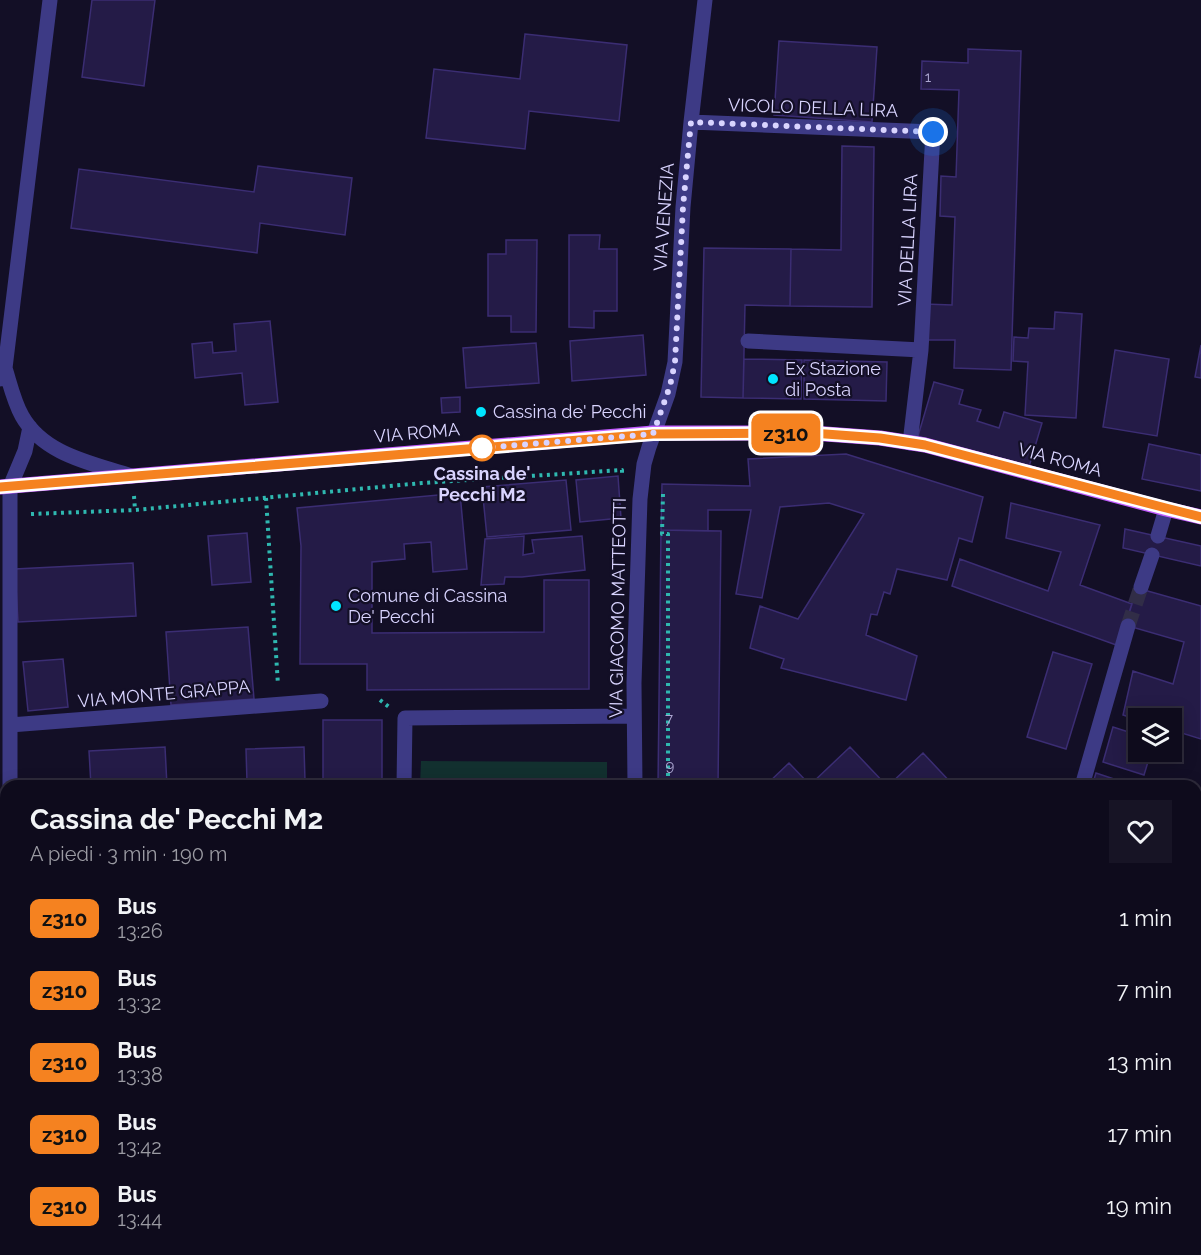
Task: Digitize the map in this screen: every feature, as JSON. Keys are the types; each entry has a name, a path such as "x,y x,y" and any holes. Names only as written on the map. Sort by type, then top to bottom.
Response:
{"main road":[{"name":"VIA ROMA","path":"3,484 133,477 653,434 812,433 880,438 910,443 1201,516"}],"street":[{"path":"50,0 4,339 2,374 30,427 47,443 72,456 133,477"},
{"name":"VIA VENEZIA","path":"653,434 670,386 675,362 683,207 705,0"},
{"name":"VICOLO DELLA LIRA","path":"691,122 933,132"},
{"name":"VIA DELLA LIRA","path":"921,350 933,132"},
{"path":"748,340 921,350 910,443"},
{"path":"10,780 10,515 3,484 25,451 30,427"},
{"name":"VIA GIACOMO MATTEOTTI","path":"635,780 634,683 639,508 643,475 653,434"},
{"path":"1158,536 1166,508"},
{"path":"1141,587 1152,555"},
{"path":"1084,780 1128,626"},
{"name":"VIA MONTE GRAPPA","path":"10,725 321,701"},
{"path":"404,780 405,718 634,716"}],"path":[{"path":"10,515 135,510 422,483 622,470 623,476 664,474 662,531 663,534 668,534 668,780"},
{"path":"266,498 279,704"}],"green space":[{"path":"421,761 607,762 607,780 420,780"}],"building":[{"path":"92,0 155,0 144,86 82,77"},
{"path":"525,34 627,45 619,121 529,111 525,149 426,138 434,69 520,79"},
{"path":"779,41 877,47 872,122 774,115"},
{"path":"968,49 1021,51 1011,370 954,368 955,340 924,340 925,304 952,305 955,217 940,216 941,176 956,177 959,90 921,89 922,61 968,63"},
{"path":"842,146 874,147 872,307 790,306 791,249 841,250"},
{"path":"258,166 352,178 345,235 260,223 257,253 71,228 79,169 254,192"},
{"path":"569,235 600,235 599,249 617,249 617,311 594,311 594,328 569,327"},
{"path":"506,240 537,240 536,332 511,332 511,316 488,316 488,254 506,254"},
{"path":"704,248 791,249 790,306 745,305 743,398 701,397"},
{"path":"1055,312 1082,314 1076,418 1025,415 1028,362 1013,361 1014,337 1028,338 1029,328 1054,329"},
{"path":"270,321 278,402 245,405 242,373 195,378 192,344 212,342 213,353 236,351 234,324"},
{"path":"643,335 646,375 572,381 570,341"},
{"path":"536,343 539,383 466,388 463,348"},
{"path":"1201,345 1201,378 1195,377"},
{"path":"1115,350 1169,359 1157,436 1103,427"},
{"name":"Ex Stazione di Posta","path":"744,359 802,360 801,399 743,398"},
{"path":"804,360 887,362 886,401 804,399"},
{"path":"934,382 963,390 959,404 981,410 977,421 999,428 1004,412 1042,423 1028,470 918,436"},
{"path":"460,397 460,412 442,413 441,398"},
{"path":"1149,444 1201,455 1201,491 1142,479"},
{"path":"846,454 983,497 972,542 959,538 947,580 897,569 890,594 884,592 877,615 871,614 866,635 917,656 906,700 781,668 784,659 750,648 760,606 798,619 864,514 829,503 780,507 762,598 736,594 751,510 708,510 708,531 661,530 662,484 750,486 748,459"},
{"path":"618,476 621,518 580,522 576,480"},
{"path":"566,480 571,530 487,537 482,487"},
{"name":"Comune di Cassina De' Pecchi","path":"460,493 467,569 433,572 431,542 404,544 405,559 372,562 372,633 544,632 544,580 589,580 589,689 367,690 367,664 300,664 301,546 297,508"},
{"path":"1011,503 1100,525 1080,585 1132,604 1119,646 952,586 960,559 1048,591 1061,552 1006,538"},
{"path":"1125,529 1201,546 1201,566 1123,548"},
{"path":"661,530 721,531 718,780 658,780"},
{"path":"247,533 251,582 212,585 208,536"},
{"path":"524,536 523,555 534,553 532,540 582,536 585,570 505,577 504,584 481,585 485,539"},
{"path":"133,563 136,616 18,622 15,569"},
{"path":"1137,588 1201,606 1201,739 1182,733 1182,708 1128,708 1128,717 1123,715 1133,671 1173,684 1184,642 1125,625"},
{"path":"248,627 254,699 171,705 166,632"},
{"path":"1053,652 1092,664 1066,749 1027,737"},
{"path":"63,659 68,707 28,711 23,662"},
{"path":"323,720 382,720 382,780 323,780"},
{"path":"1113,727 1128,732 1128,762 1148,762 1144,775 1103,762"},
{"path":"165,747 167,780 91,780 89,751"},
{"path":"304,747 305,780 247,780 246,749"},
{"path":"850,747 881,780 815,780"},
{"path":"923,753 948,780 894,780"},
{"path":"789,763 805,780 771,780"},
{"path":"1096,773 1117,780 1094,780"}],"tunnel":[{"path":"1128,626 1141,587"}],"bus line":[{"name":"z310","path":"0,487 653,434 812,433 880,438 925,445 1201,517"}],"place":[{"name":"Ex Stazione di Posta","path":"773,379"},
{"name":"Cassina de' Pecchi","path":"481,412"},
{"name":"Cassina de' Pecchi M2","path":"482,448"},
{"name":"Comune di Cassina De' Pecchi","path":"336,606"}],"route":[{"path":"482,448 653,434 674,371 683,207 691,122 933,132"}]}
